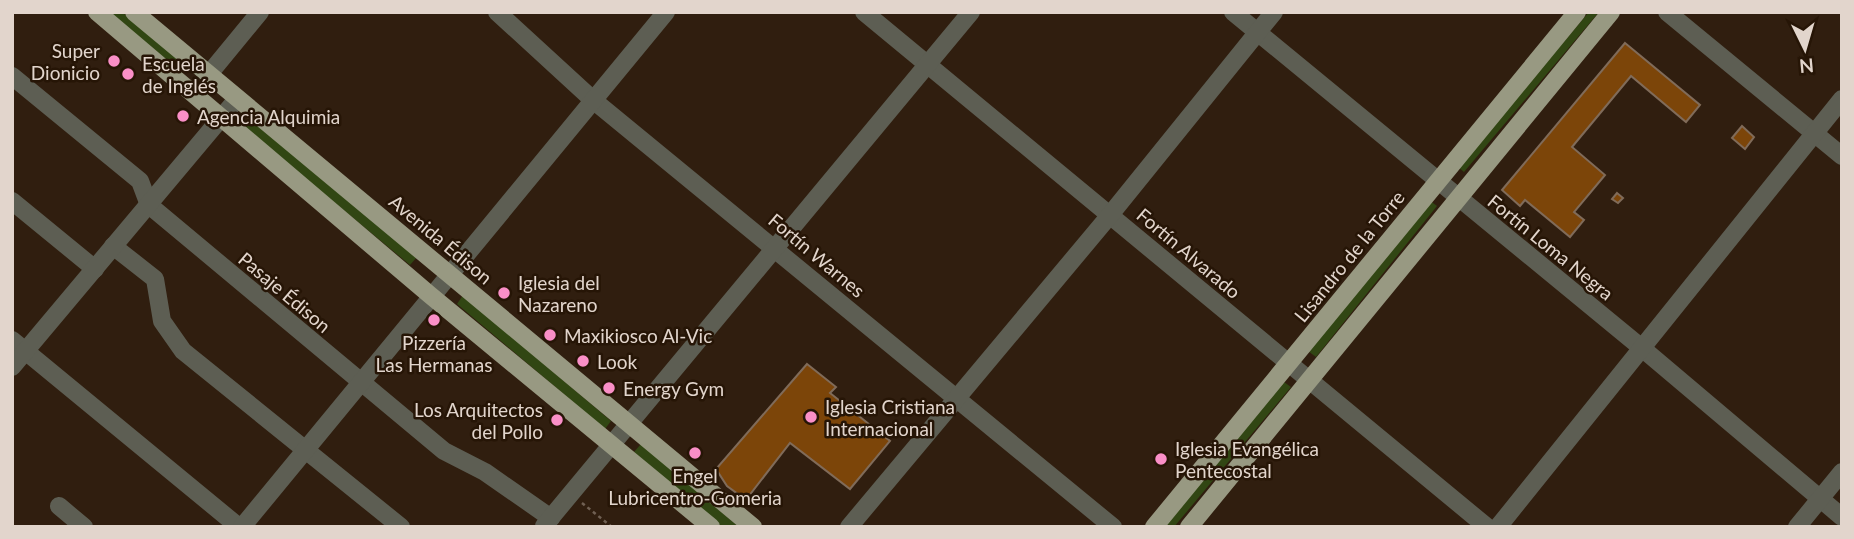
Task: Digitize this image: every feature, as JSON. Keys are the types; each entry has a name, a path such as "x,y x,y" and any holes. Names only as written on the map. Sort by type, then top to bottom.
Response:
{"main road":[{"path":"97,12 430,295 711,527"},
{"name":"Avenida Édison","path":"134,12 753,527"},
{"name":"Lisandro de la Torre","path":"1154,527 1577,12"},
{"path":"1189,527 1611,12"}],"street":[{"path":"209,74 260,12"},
{"name":"Fortín Warnes","path":"497,12 593,100 777,248 1112,527"},
{"path":"19,345 240,527 666,12"},
{"name":"Fortín Alvarado","path":"864,12 1487,527"},
{"path":"547,522 971,12"},
{"name":"Fortín Loma Negra","path":"1233,12 1643,349 1842,517"},
{"path":"849,527 1110,215 1274,12"},
{"path":"1667,12 1842,156"},
{"name":"Pasaje Édison","path":"12,76 140,181 149,205 359,381 444,451 485,472 547,522"},
{"path":"12,367 19,345 95,268 237,99"},
{"path":"1498,527 1842,99"},
{"path":"12,201 95,268"},
{"path":"113,246 155,279 162,321 183,351 286,437 306,447 401,527"},
{"path":"1797,527 1842,472"},
{"path":"59,506 84,527"}],"path":[{"path":"571,494 612,527"}],"green space":[{"path":"105,12 122,12 186,66 180,75"},
{"path":"1589,12 1599,12 1464,172 1458,167"},
{"path":"250,119 417,257 410,265 243,127"},
{"path":"1429,200 1437,206 1316,357 1308,351"},
{"path":"463,295 611,421 605,429 457,304"},
{"path":"1284,382 1291,387 1174,527 1163,527"},
{"path":"641,444 739,527 722,527 634,452"}],"building":[{"path":"1625,43 1700,105 1686,122 1631,76 1572,147 1605,175 1574,212 1584,220 1570,237 1525,200 1520,206 1502,190"},
{"path":"1742,126 1754,137 1745,149 1732,138"},
{"path":"1617,193 1623,198 1618,203 1612,199"},
{"name":"Iglesia Cristiana Internacional","path":"807,364 836,387 830,393 890,441 850,489 790,443 748,497 738,494 727,486 716,469"}],"place":[{"name":"Super Dionicio","path":"114,61"},
{"name":"Escuela de Inglés","path":"128,74"},
{"name":"Agencia Alquimia","path":"183,116"},
{"name":"Iglesia del Nazareno","path":"504,293"},
{"name":"Pizzería Las Hermanas","path":"434,320"},
{"name":"Maxikiosco Al-Vic","path":"550,335"},
{"name":"Look","path":"583,361"},
{"name":"Energy Gym","path":"609,388"},
{"name":"Iglesia Cristiana Internacional","path":"811,417"},
{"name":"Los Arquitectos del Pollo","path":"557,420"},
{"name":"Engel Lubricentro-Gomeria","path":"695,453"},
{"name":"Iglesia Evangélica Pentecostal","path":"1161,459"}]}
